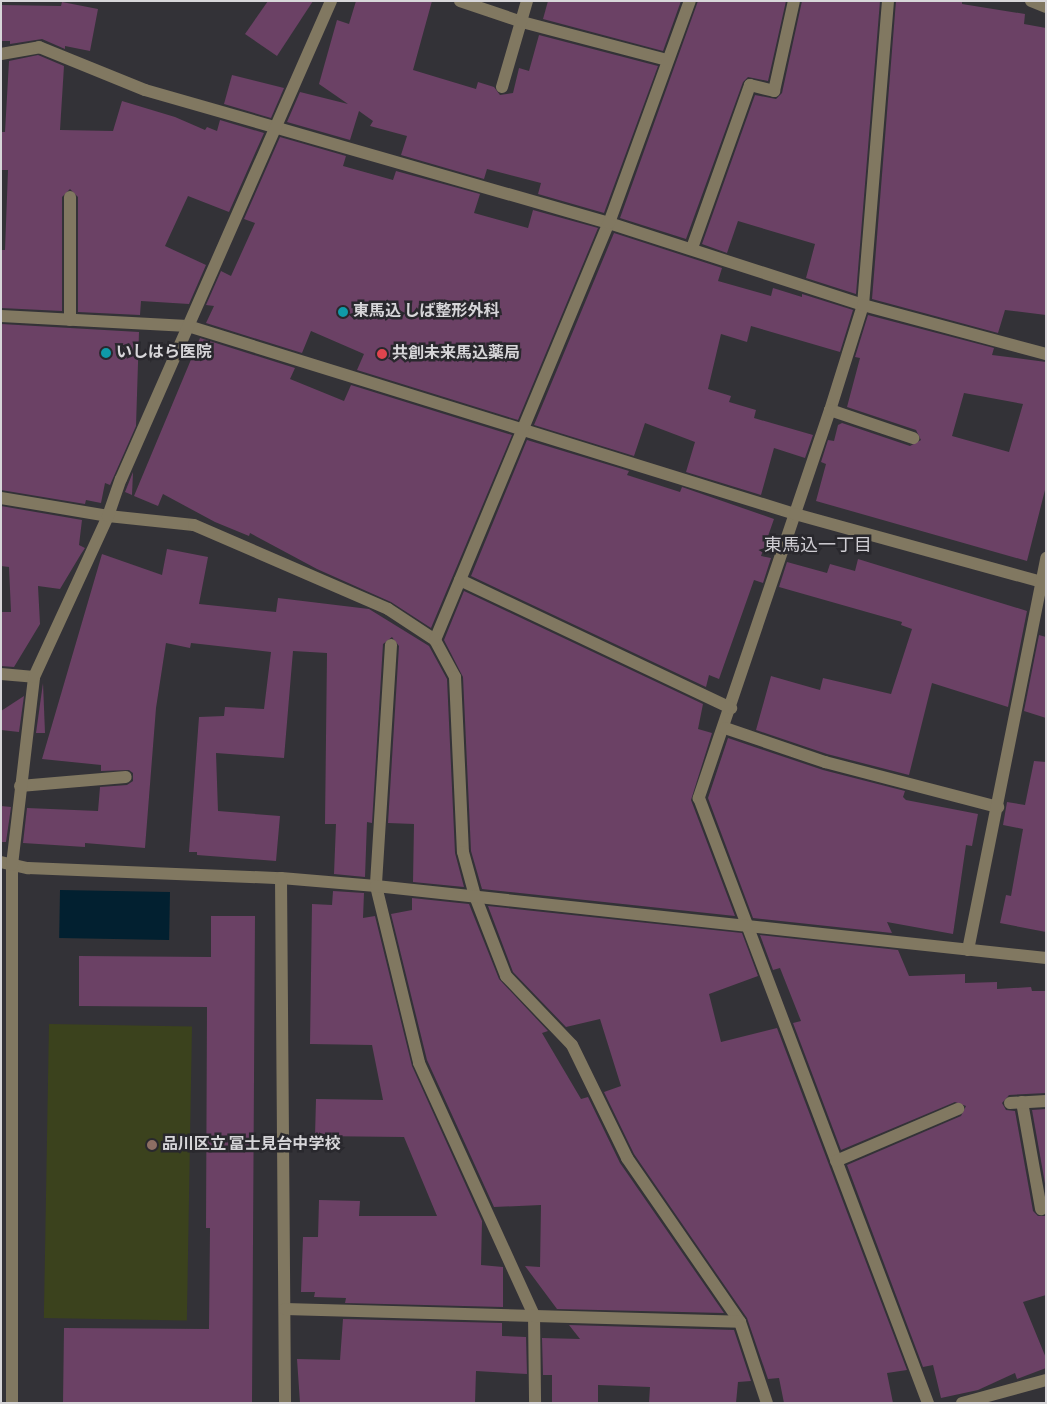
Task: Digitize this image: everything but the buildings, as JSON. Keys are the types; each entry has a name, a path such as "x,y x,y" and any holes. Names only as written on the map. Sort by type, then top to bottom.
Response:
{"street":[{"path":"12,1403 6,1346 7,864 20,786 34,677 108,516 188,326 331,1"},
{"path":"460,1 522,22 667,60"},
{"path":"502,87 527,1"},
{"path":"435,640 609,223 690,1"},
{"path":"692,248 750,85 774,91 794,1"},
{"path":"888,1 863,305 725,728 699,798 928,1403"},
{"path":"1031,1 1046,6"},
{"path":"1,54 38,48 145,90 609,223 692,248 863,305 1046,354"},
{"path":"70,197 70,320"},
{"path":"1,316 188,326 525,428 794,514 1043,582"},
{"path":"830,410 913,438"},
{"path":"1,498 108,516 194,525 388,608 435,640 455,677 463,852 475,896 506,976 572,1045 627,1158 740,1322 767,1403"},
{"path":"968,950 1043,582 1046,558"},
{"path":"460,580 731,708"},
{"path":"391,645 376,886 419,1063 534,1316 536,1403"},
{"path":"1,674 34,677"},
{"path":"725,728 825,762 998,807"},
{"path":"20,786 126,777"},
{"path":"7,864 281,878 376,886 1046,958"},
{"path":"281,878 285,1403"},
{"path":"1041,1209 1016,1103 1046,1101"},
{"path":"836,1161 958,1108"},
{"path":"284,1309 740,1322"},
{"path":"962,1403 1046,1380"}],"green space":[{"path":"49,1024 192,1026 187,1320 44,1318"}],"water":[{"path":"60,890 170,892 169,940 59,938"}],"place":[{"name":"東馬込 しば整形外科","path":"343,312"},
{"name":"いしはら医院","path":"106,353"},
{"name":"共創未来馬込薬局","path":"382,354"},
{"name":"品川区立 冨士見台中学校","path":"152,1145"}],"district":[{"name":"東馬込一丁目","path":"818,546"}]}
